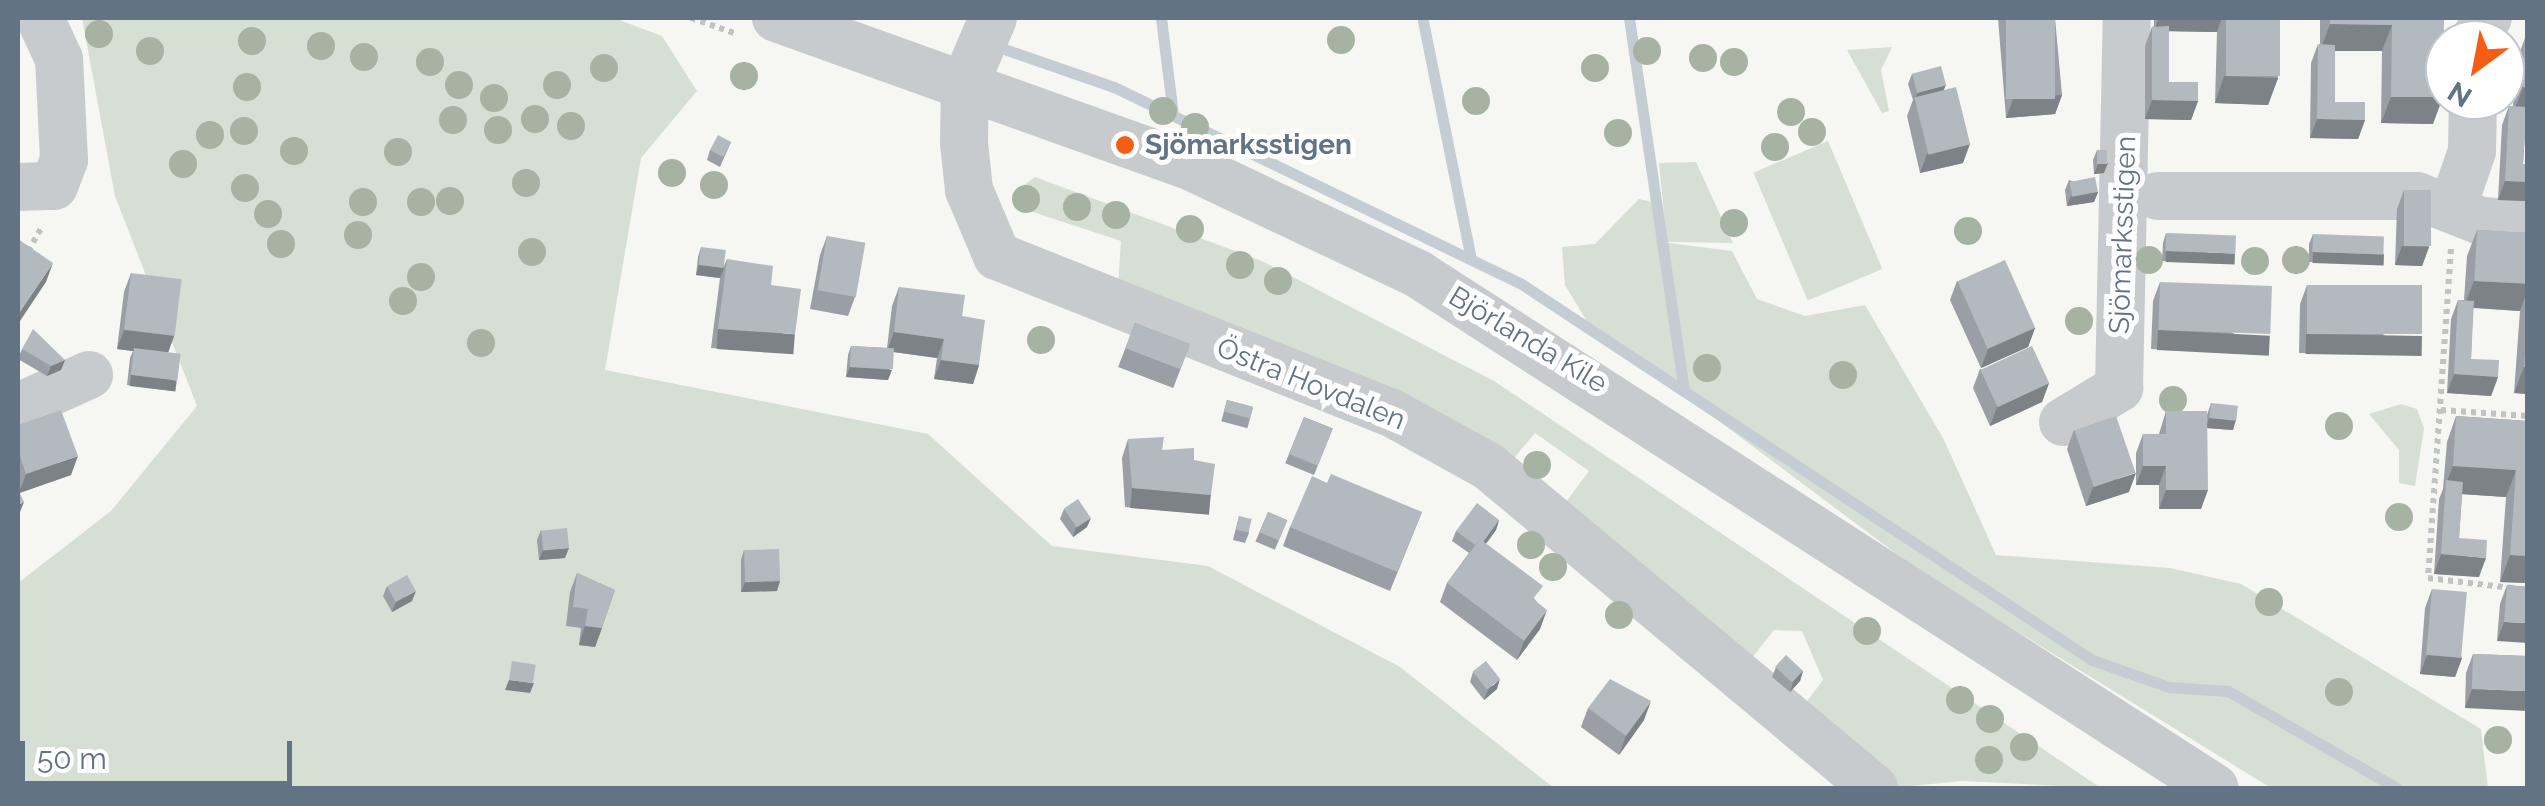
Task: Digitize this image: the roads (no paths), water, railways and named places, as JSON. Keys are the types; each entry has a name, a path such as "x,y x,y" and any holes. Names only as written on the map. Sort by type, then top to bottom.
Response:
{"street":[{"path":"18,187 54,186 64,160 59,58 40,18"},
{"path":"964,84 993,18"},
{"name":"Sjömarksstigen","path":"2063,422 2118,388 2127,18"},
{"name":"Björlanda Kile","path":"761,28 964,84 1194,168 1418,274 2215,788"},
{"name":"Östra Hovdalen","path":"964,84 969,190 997,256 1390,412 1488,466 1874,788"},
{"path":"2456,208 2472,150 2473,120"},
{"path":"2158,196 2417,196 2528,224"},
{"path":"18,407 90,376"}],"waterway":[{"path":"1161,18 1173,115"},
{"path":"1629,18 1684,391"},
{"path":"1423,21 1471,259"},
{"path":"1007,50 1114,87 1520,283 2092,660 2169,687 2228,691 2397,788"}],"place":[{"name":"Sjömarksstigen","path":"1125,145"}]}
